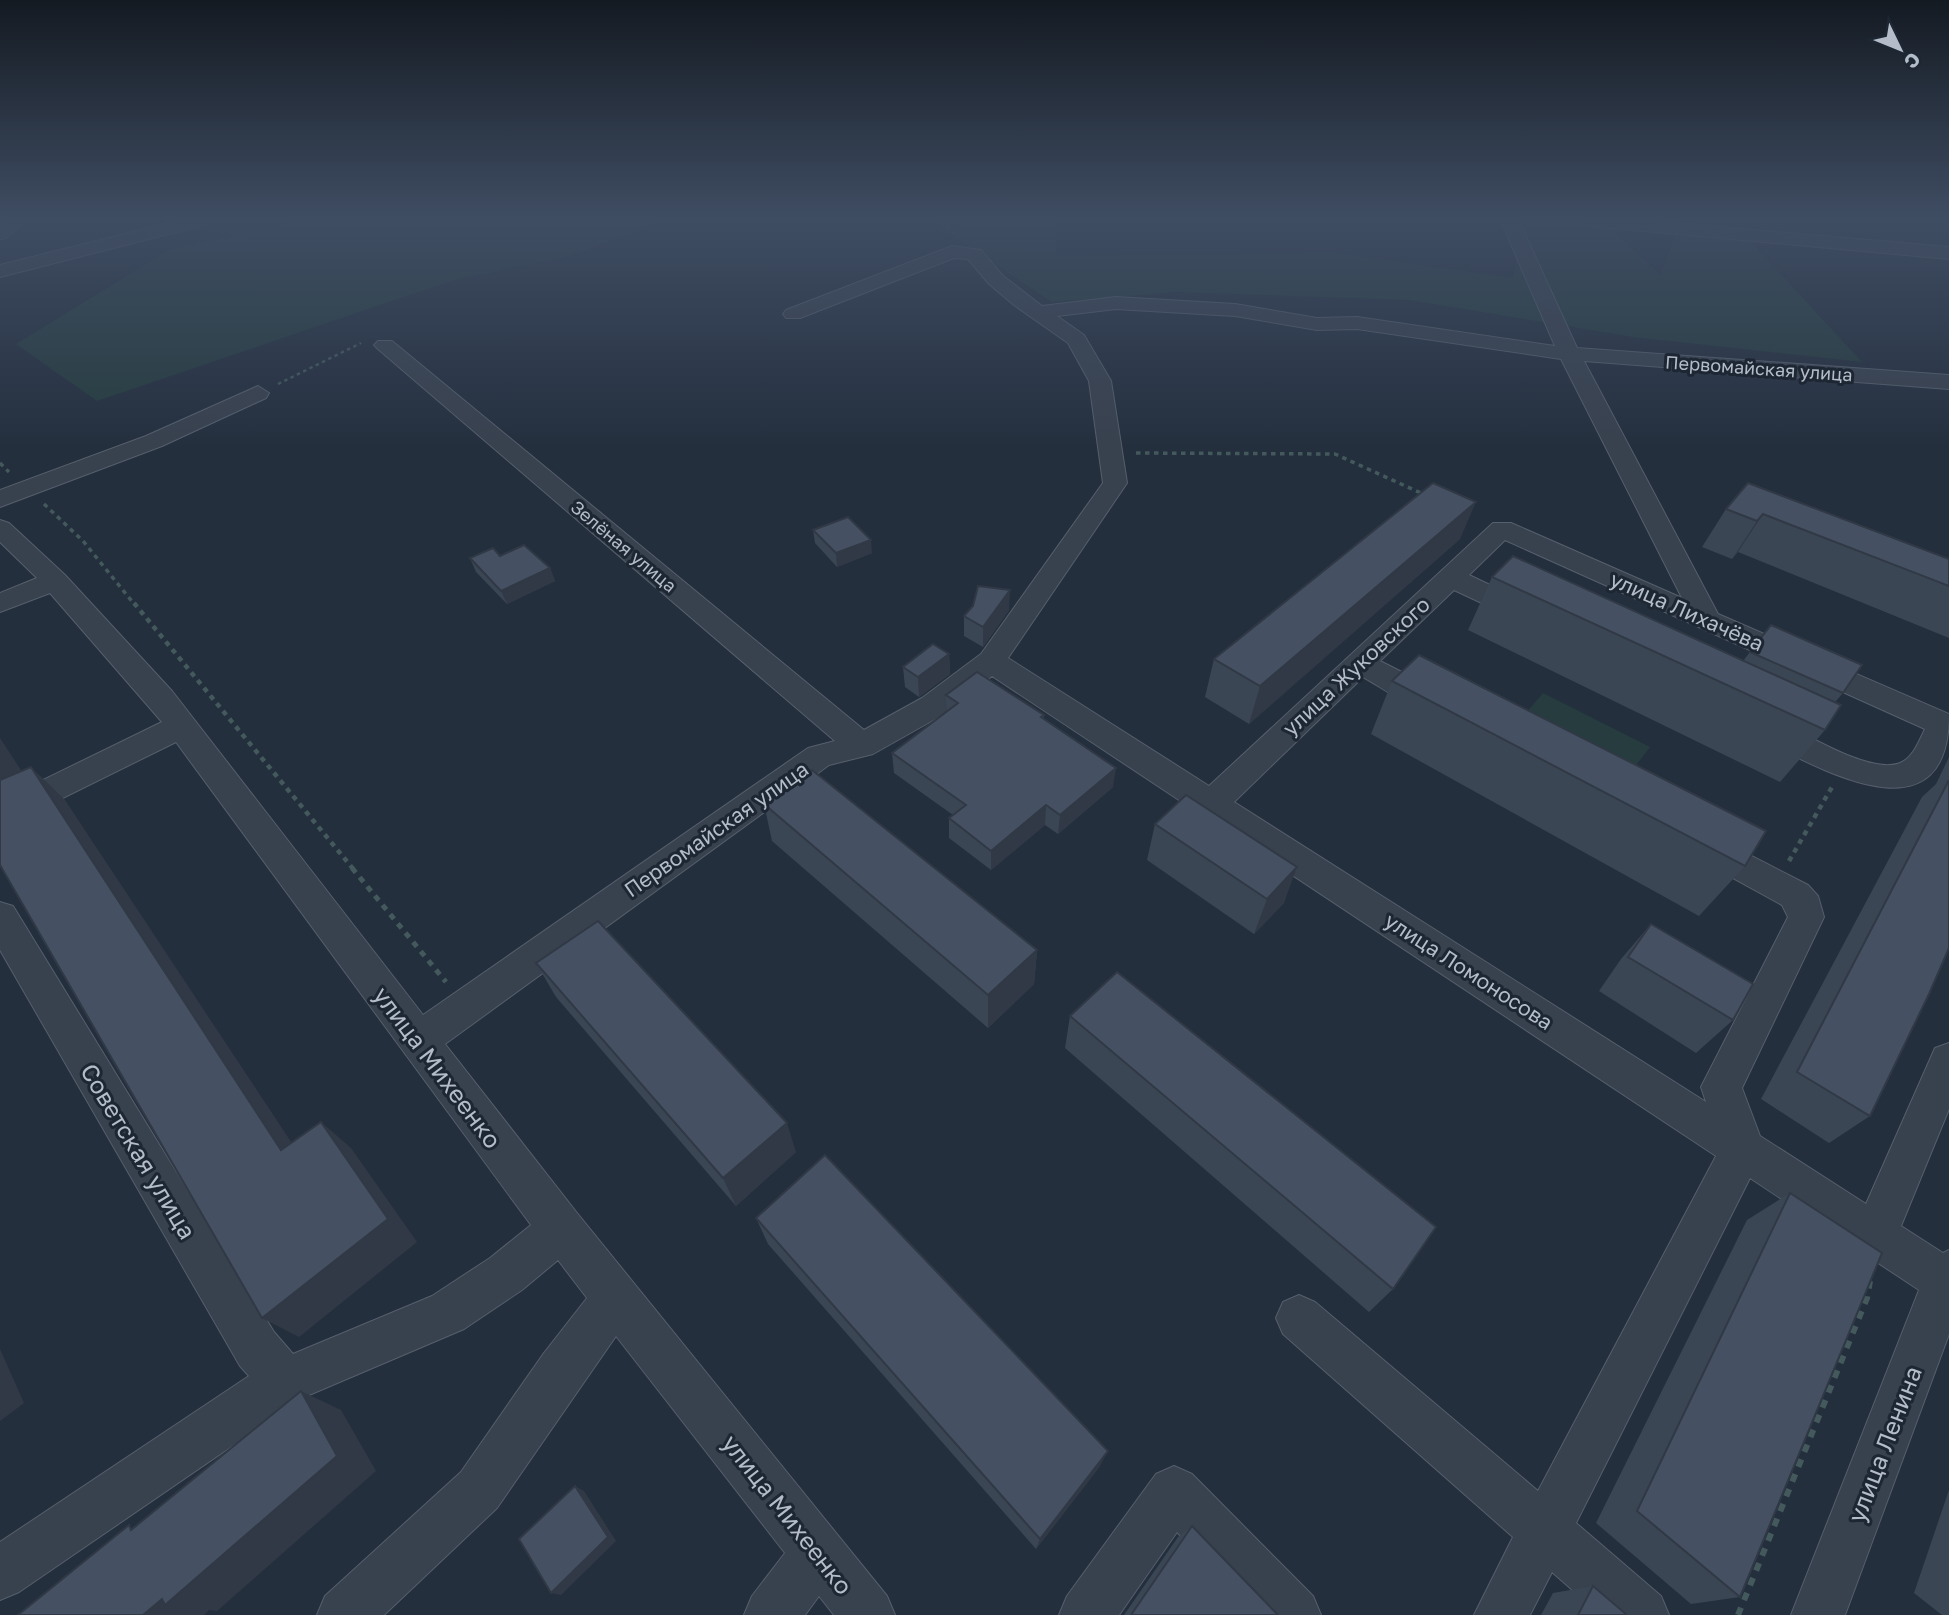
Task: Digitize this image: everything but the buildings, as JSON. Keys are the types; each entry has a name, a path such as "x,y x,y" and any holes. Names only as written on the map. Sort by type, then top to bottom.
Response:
{"street":[{"name":"Первомайская улица","path":"793,314 838,296"},
{"name":"Первомайская улица","path":"418,1041 819,756 862,746 933,706 991,661 1115,482 1100,381 1077,339 1019,296"},
{"path":"1543,296 1569,354 1706,620"},
{"name":"Первомайская улица","path":"1041,312 1116,303 1235,310 1317,324 1357,323 1569,354 1949,382"},
{"name":"Зелёная улица","path":"385,345 862,746"},
{"path":"0,499 154,442 258,393"},
{"name":"улица Михеенко","path":"0,528 55,581 181,726 561,1229 868,1615"},
{"name":"улица Лихачёва","path":"1502,529 1946,725"},
{"name":"улица Жуковского","path":"1211,804 1502,529"},
{"path":"1450,577 1548,624"},
{"path":"0,603 55,581"},
{"name":"улица Ломоносова","path":"991,661 1948,1279"},
{"path":"1360,663 1458,715"},
{"path":"1746,718 1868,775 1892,778 1919,768 1946,725"},
{"path":"0,816 181,726"},
{"path":"1501,1615 1743,1148 1721,1087 1806,917 1805,906 1777,883 1679,831"},
{"name":"Советская улица","path":"0,917 257,1349 285,1381"},
{"path":"1875,1234 1949,1061"},
{"path":"0,1573 236,1411 285,1381 448,1313 506,1273 561,1229"},
{"name":"улица Ленина","path":"1818,1615 1948,1279"},
{"path":"344,1615 479,1490 561,1370 617,1298"},
{"path":"1299,1318 1642,1615"},
{"path":"1086,1615 1174,1492 1294,1615"},
{"path":"771,1615 818,1553"}],"path":[{"path":"258,393 356,345 378,342 385,345"},
{"path":"1111,453 1335,454 1430,497"},
{"path":"0,463 83,541 466,1007"},
{"path":"1777,883 1844,765"},
{"path":"1738,1615 1867,1297 1875,1234"}],"green space":[{"path":"94,296 406,296 97,401 16,344"},
{"path":"1044,296 1122,296 1052,302"},
{"path":"1304,296 1801,296 1862,362 1633,337 1409,300"},
{"path":"1543,693 1650,747 1622,784 1514,727"}]}
